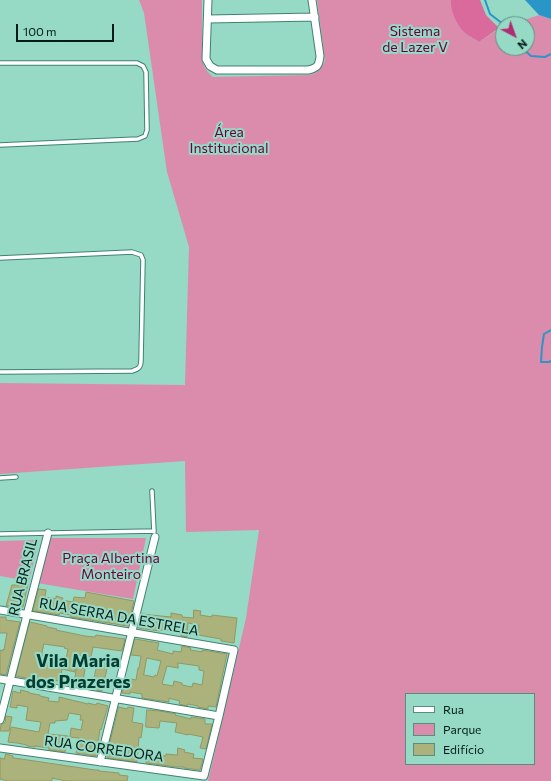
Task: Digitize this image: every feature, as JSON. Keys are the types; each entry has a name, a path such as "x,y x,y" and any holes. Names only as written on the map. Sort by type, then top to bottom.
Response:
{"street":[{"path":"208,0 206,59 210,66 217,70 314,69 320,62 320,56 312,0"},
{"path":"208,19 315,17"},
{"name":"RUA BRASIL","path":"0,720 48,534"},
{"path":"100,762 155,534"},
{"name":"RUA SERRA DA ESTRELA","path":"0,610 234,650 219,716"},
{"path":"0,679 219,716"},
{"name":"RUA CORREDORA","path":"0,748 204,776 219,716"}],"lane":[{"path":"0,63 137,63 142,66 146,72 147,130 145,136 138,140 0,145"},
{"path":"0,258 132,252 141,255 143,260 142,360 141,366 138,369 132,371 0,372"},
{"path":"0,478 16,477"},
{"path":"0,534 155,534 152,491"}],"green space":[{"path":"139,0 202,0 202,59 206,69 213,77 309,75 317,72 325,61 317,0 451,0 464,32 479,42 495,31 495,56 535,56 535,16 539,15 551,19 551,781 208,781 246,618 259,530 186,532 185,461 0,474 0,383 185,385 189,247 167,172 144,13"},
{"name":"Praça Albertina Monteiro","path":"49,538 146,538 133,599 37,583"},
{"path":"39,540 29,581 0,576 0,541"}],"shaded area":[{"path":"451,0 480,0 486,15 495,24 495,31 479,42 465,33 459,26"}],"water":[{"path":"525,0 551,0 551,19 539,15"}],"building":[{"path":"20,582 28,584 23,607 13,605 6,606 12,585 19,585"},
{"path":"39,589 46,590 45,597 56,599 56,596 63,598 62,600 73,602 74,597 85,598 86,592 134,601 128,626 70,617 71,615 60,613 59,615 33,611"},
{"path":"194,610 201,611 200,615 237,618 234,643 198,635 199,625 188,623 187,637 181,636 181,633 176,633 176,631 160,631 138,628 141,614 171,617 171,613 182,615 182,617 193,618"},
{"path":"0,617 6,617 6,620 20,622 6,675 0,674 0,650 4,650 7,633 0,633"},
{"path":"30,622 57,629 56,630 85,636 95,637 96,635 125,639 122,651 93,647 91,657 78,655 75,672 62,669 60,681 31,679 16,676","holes":["44,644 65,647 64,648 68,649 66,659 42,655"]},
{"path":"135,639 159,643 157,650 173,654 173,651 181,652 182,646 191,648 190,650 202,652 202,650 227,654 216,707 208,706 208,709 188,704 187,706 179,704 180,701 169,698 169,702 142,698 142,694 130,692 130,694 122,693 126,678 136,680 139,668 141,656 131,655","holes":["147,658 161,661 157,676 155,675 154,677 144,675","178,663 199,666 199,670 204,671 202,685 193,683 192,687 182,685 182,683 174,681 173,686 162,684 167,666 178,668"]},
{"path":"98,662 108,664 102,691 92,689"},
{"path":"77,667 85,669 82,688 74,686"},
{"path":"21,690 49,698 48,701 59,702 59,697 88,704 96,705 97,703 108,706 101,730 100,729 96,756 76,753 79,738 70,737 71,728 81,730 83,720 80,720 81,715 69,713 67,720 50,723 48,734 68,736 65,752 8,742 11,727 39,732 41,722 26,720 28,707 17,705 17,708 10,707 13,691 20,693"},
{"path":"119,707 127,709 128,707 134,708 132,722 143,724 141,738 139,737 137,762 107,758"},
{"path":"147,710 176,714 175,715 191,719 191,717 205,719 205,724 212,724 206,749 200,748 203,737 175,732 177,723 160,721 159,728 146,727"},
{"path":"6,716 12,717 9,731 0,731 1,725 5,722"},
{"path":"178,748 185,750 184,752 194,754 193,758 203,759 200,770 146,763 148,752 155,753 155,755 177,755"},
{"path":"6,754 13,756 13,758 119,773 119,775 128,776 127,781 66,781 52,778 52,781 8,781 0,779 0,758 4,759"}],"waterway":[{"path":"485,0 490,14 495,18"},
{"path":"531,56 545,57 551,54"},
{"path":"551,330 544,334 541,362 551,361"}],"district":[{"name":"Vila Maria dos Prazeres","path":"78,671"}],"park label":[{"name":"Sistema de Lazer V","path":"415,40"},
{"name":"Área Institucional","path":"229,140"}]}
